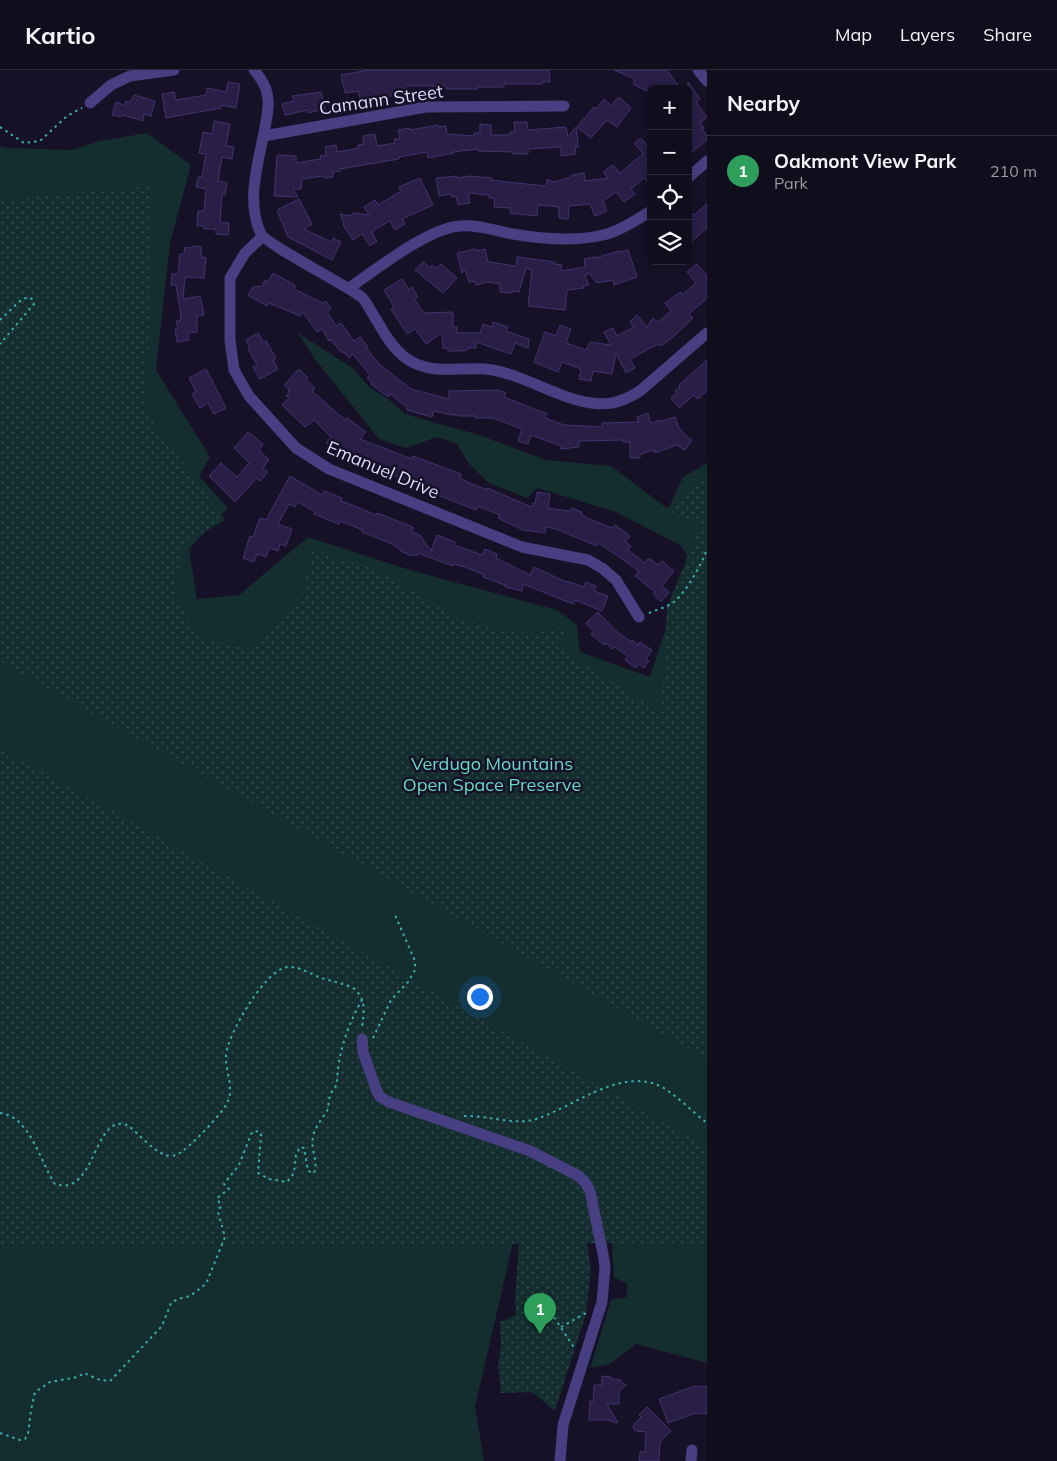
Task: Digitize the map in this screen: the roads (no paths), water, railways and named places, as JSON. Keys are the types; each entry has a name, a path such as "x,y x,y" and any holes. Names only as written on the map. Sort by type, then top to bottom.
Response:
{"street":[{"path":"90,103 111,85 130,76 174,70"},
{"path":"254,70 262,80 268,94 268,111 253,192 254,219 262,237 363,297 394,348 412,362 436,369 484,369 503,373 576,399 594,403 613,403 640,391 707,333"},
{"path":"698,70 707,81"},
{"name":"Camann Street","path":"264,136 426,107 564,106"},
{"path":"691,175 707,161"},
{"path":"348,288 428,235 460,226 481,227 535,237 582,237 604,235 647,213"},
{"name":"Emanuel Drive","path":"262,237 245,253 230,278 230,340 234,370 249,396 296,448 329,469 522,547 588,560 602,568 616,580 639,617"},
{"path":"367,1039 366,1062 380,1097 389,1102 530,1150 576,1174 585,1182 590,1191 605,1267 602,1302 563,1425 560,1461"}],"place":[{"name":"Oakmont View Park","path":"540,1334"}],"park label":[{"name":"Verdugo Mountains Open Space Preserve","path":"492,774"}]}
